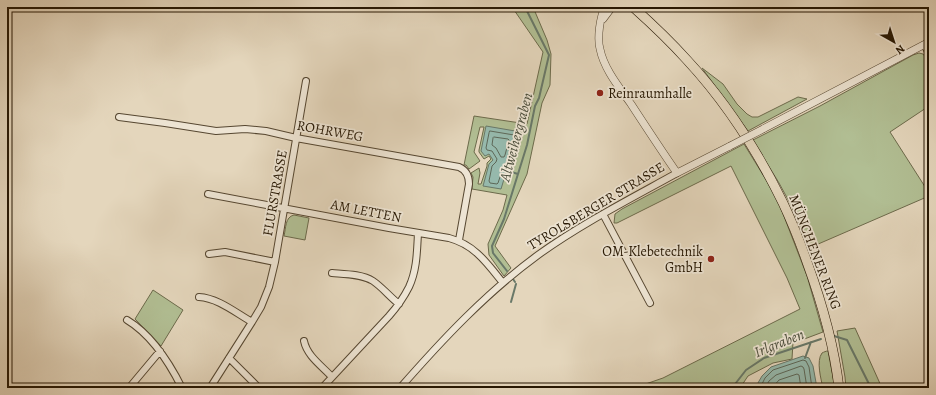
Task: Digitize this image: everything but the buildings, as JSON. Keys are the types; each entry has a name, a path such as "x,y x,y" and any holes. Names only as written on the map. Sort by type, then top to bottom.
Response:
{"main road":[{"name":"MÜNCHENER RING","path":"633,7 687,59 740,129 763,165 796,232 818,292 830,338 839,388"}],"street":[{"path":"606,7 601,22 599,37 599,43 605,63 676,173"},
{"path":"926,44 929,53"},
{"name":"TYROLSBERGER STRASSE","path":"400,388 449,333 503,283 539,254 566,236 676,173 926,44"},
{"name":"FLURSTRASSE","path":"210,388 261,307 269,287 275,262 306,81"},
{"name":"ROHRWEG","path":"119,117 216,132 245,129 253,130 458,167 462,169 469,178 459,240"},
{"name":"AM LETTEN","path":"208,194 459,240 472,248 503,283"},
{"path":"603,214 650,304"},
{"path":"322,388 390,316 409,287 413,277 415,265 418,233"},
{"path":"209,254 225,252 275,262"},
{"path":"332,273 368,278 398,304"},
{"path":"199,298 213,300 252,322"},
{"path":"127,320 142,330 160,351 182,388"},
{"path":"304,341 311,356 332,377"},
{"path":"129,388 160,351"},
{"path":"229,358 259,388"}],"shaded area":[{"path":"512,7 533,7 547,40 551,54 550,85 542,103 527,174 495,246 511,268 504,276 489,255 488,244 503,210 507,195 472,189 473,177 471,173 479,168 480,173 478,184 481,184 487,163 491,159 489,156 484,159 479,152 484,127 480,127 474,152 480,161 469,169 466,165 464,165 474,116 527,124 543,52"},
{"path":"919,53 923,54 929,62 929,106 890,132 929,193 929,196 809,248 791,205 753,140"},
{"path":"702,68 723,84 737,104 752,117 758,117 798,97 807,99 748,131"},
{"path":"744,144 780,206 807,276 823,332 793,342 792,359 773,363 748,376 740,388 634,388 663,378 800,309 787,278 731,166 617,223 614,223 615,214 622,209"},
{"path":"294,215 309,218 305,240 284,236 287,220"},
{"path":"153,290 183,310 161,346 135,319"},
{"path":"855,328 882,388 846,388 837,331"},
{"path":"828,351 835,388 823,388 820,375 820,356 822,353"}],"water":[{"path":"486,126 521,132 513,161 508,166 501,189 483,186 489,164 493,160 489,154 485,156 481,151"},
{"path":"803,356 809,358 813,366 817,388 755,388 762,376 771,367"}],"waterway":[{"name":"Altweihergraben","path":"507,271 493,253 492,246 504,219 527,145 535,106 539,98 549,55 525,7"},
{"path":"505,170 518,174"},
{"name":"Altweihergraben","path":"511,302 516,284"},
{"name":"Irlgraben","path":"834,336 847,340 871,388"},
{"name":"Irlgraben","path":"732,388 746,370 764,358 821,339"},
{"path":"805,358 811,342"}],"place":[{"name":"Reinraumhalle","path":"600,93"},
{"name":"OM-Klebetechnik GmbH","path":"711,259"}]}
